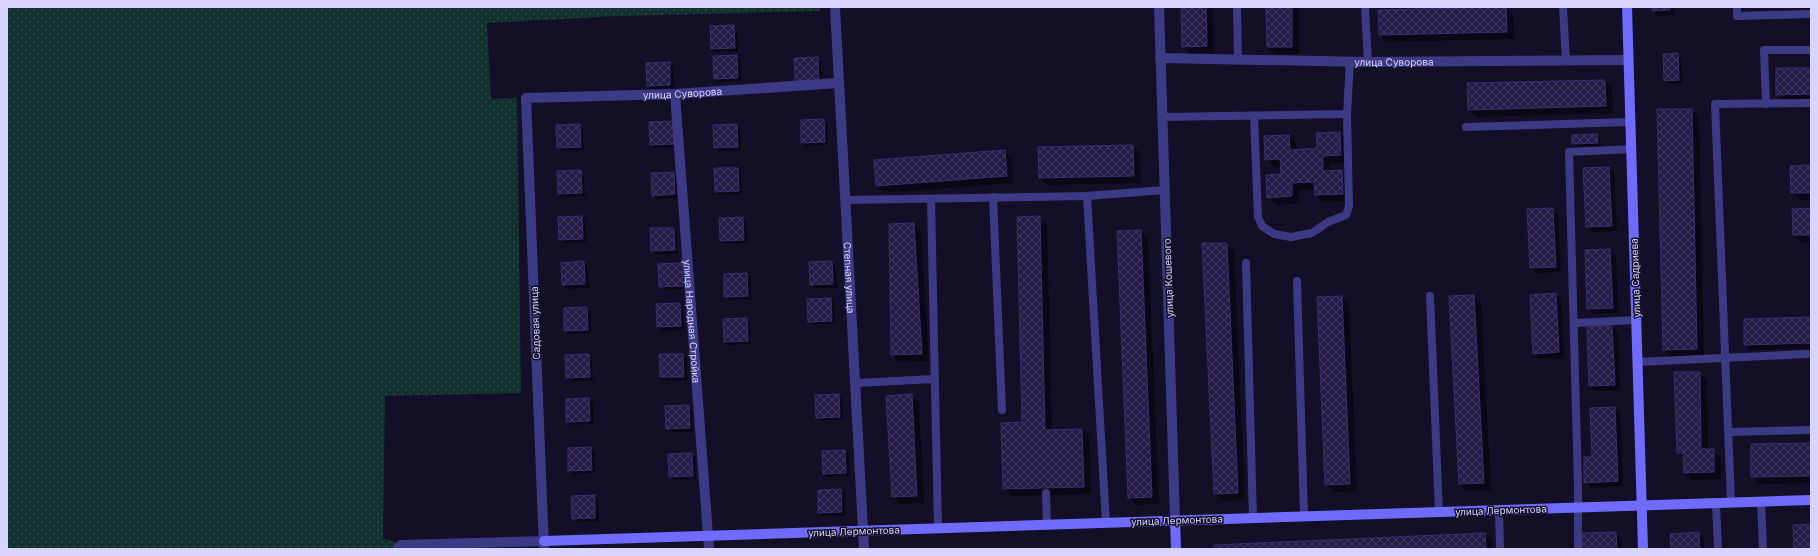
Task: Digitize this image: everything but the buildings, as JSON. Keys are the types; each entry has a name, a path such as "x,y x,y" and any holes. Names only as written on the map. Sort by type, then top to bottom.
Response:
{"street":[{"name":"Степная улица","path":"835,7 864,549"},
{"name":"улица Кошевого","path":"1159,7 1176,549"},
{"name":"улица Садриева","path":"1627,7 1643,549"},
{"name":"улица Суворова","path":"1160,58 1368,62 1628,60"},
{"name":"улица Суворова","path":"526,98 675,94 838,83"},
{"name":"улица Народная Стройка","path":"675,94 709,549"},
{"name":"Садовая улица","path":"526,98 544,545"},
{"name":"улица Лермонтова","path":"544,545 709,536 1811,500"},
{"path":"398,549 401,545 544,545"}],"lane":[{"path":"1237,7 1238,59"},
{"path":"1366,7 1368,62"},
{"path":"1563,7 1566,60"},
{"path":"1737,7 1737,16 1811,14"},
{"path":"1766,104 1764,50 1811,50"},
{"path":"1254,116 1258,218 1262,226 1274,234 1291,237 1312,233 1328,222 1346,215 1349,206 1347,114 1350,61"},
{"path":"1732,502 1715,104 1811,103"},
{"path":"1162,117 1347,114"},
{"path":"1466,126 1630,122"},
{"path":"1578,549 1578,485 1570,152 1631,149"},
{"path":"845,200 1087,196 1165,190"},
{"path":"1087,196 1106,523"},
{"path":"993,197 1002,410"},
{"path":"931,199 938,528"},
{"path":"1246,263 1253,518"},
{"path":"1297,281 1304,516"},
{"path":"1430,296 1439,512"},
{"path":"1574,323 1636,320"},
{"path":"1638,362 1807,354"},
{"path":"855,383 934,379"},
{"path":"1729,432 1811,430"},
{"path":"1046,493 1047,525"},
{"path":"1761,502 1762,549"},
{"path":"1716,503 1718,549"},
{"path":"1499,510 1500,549"}],"green space":[{"path":"7,7 820,7 820,11 618,16 487,23 491,99 517,98 521,393 385,396 383,538 415,549 7,549"}]}
